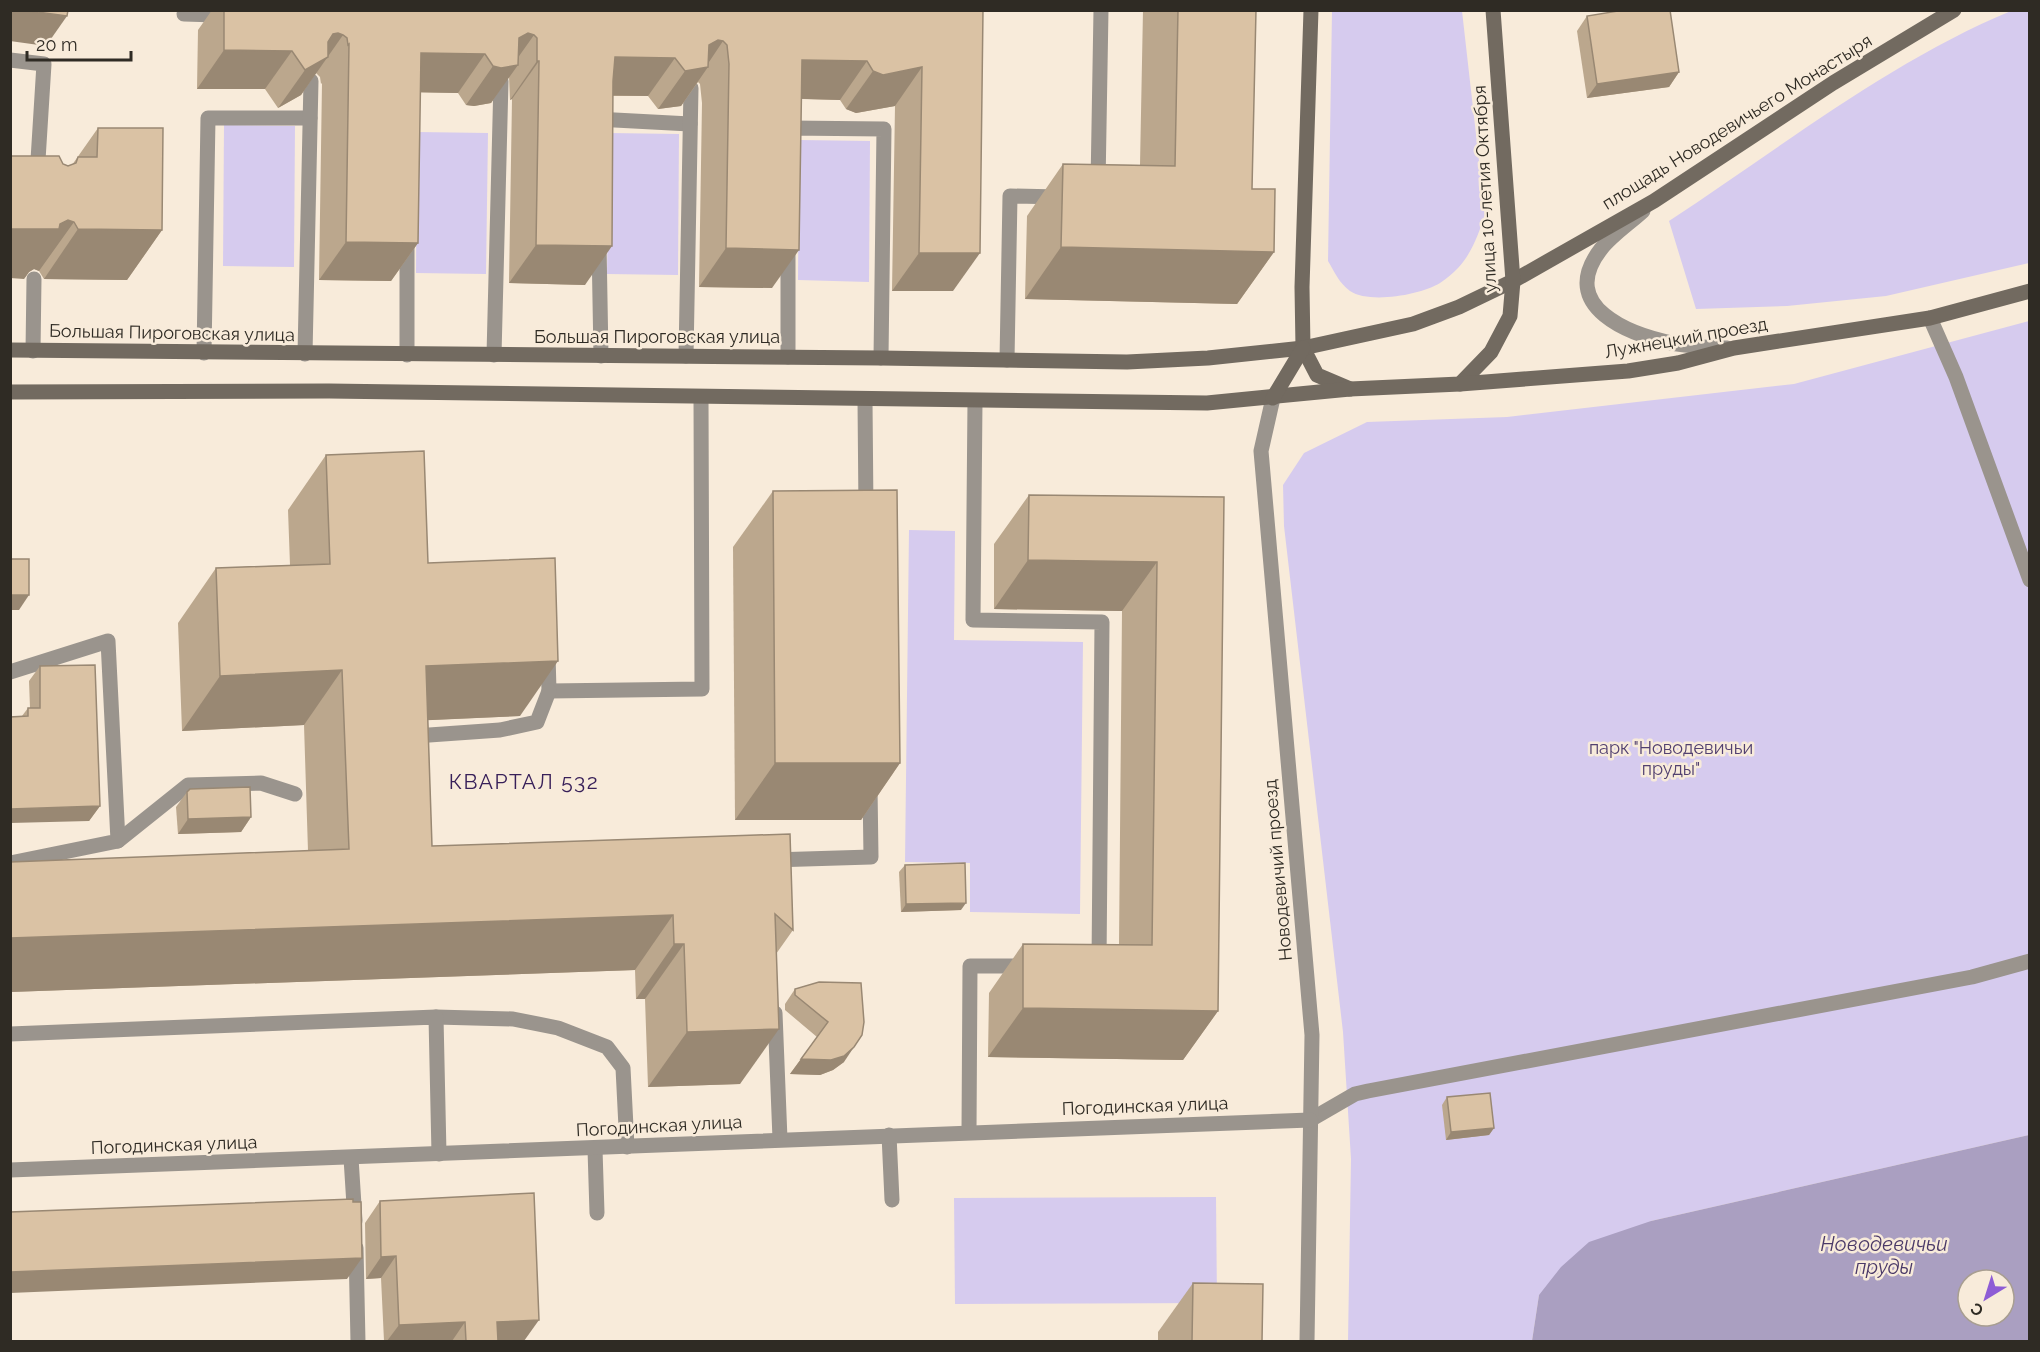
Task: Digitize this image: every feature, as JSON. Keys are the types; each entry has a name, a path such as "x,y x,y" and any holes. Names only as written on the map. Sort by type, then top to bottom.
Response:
{"main road":[{"path":"1311,10 1302,287 1303,348 1317,375 1350,389"},
{"name":"улица 10-летия Октября","path":"1460,384 1491,352 1510,316 1514,281 1493,10"},
{"name":"площадь Новодевичьего Монастыря","path":"1303,348 1413,324 1459,307 1514,281 1654,201 1833,82 1954,10"},
{"name":"Лужнецкий проезд","path":"1273,398 1350,389 1460,384 1628,370 1678,363 1734,348 1930,318 2030,291"},
{"path":"10,392 329,391 1207,403 1273,398 1303,348"},
{"name":"Большая Пироговская улица","path":"10,350 1127,362 1208,358 1303,348"}],"street":[{"path":"184,14 216,15 216,10"},
{"path":"1008,360 1010,196 1098,197 1101,10"},
{"path":"10,60 44,64 37,186 28,186"},
{"path":"305,354 311,81"},
{"path":"494,355 501,81"},
{"path":"686,356 691,88"},
{"path":"204,353 208,118 310,118"},
{"path":"597,131 596,119 690,124"},
{"path":"789,152 789,128 884,129 881,358"},
{"path":"1654,201 1601,248 1591,266 1586,283 1590,299 1614,323 1636,333 1676,344 1734,348"},
{"path":"407,217 407,355"},
{"path":"598,223 601,356"},
{"path":"788,235 788,357"},
{"path":"33,351 34,279"},
{"path":"1930,318 1956,377 2030,580"},
{"path":"549,691 702,690 701,397"},
{"name":"Новодевичий проезд","path":"1273,398 1261,451 1312,1035 1306,1341"},
{"path":"864,400 866,524"},
{"path":"975,401 973,620 1102,622 1099,967 1089,967"},
{"path":"10,672 108,641 118,841"},
{"path":"416,759 416,736 500,730 537,722 549,691 547,644"},
{"path":"772,871 772,859 871,857 870,774"},
{"path":"10,863 118,841 188,785 261,783 295,794"},
{"path":"1310,1120 1355,1094 1368,1091 1972,977 2030,961"},
{"path":"969,1132 970,966 1045,966"},
{"path":"775,1000 780,1139"},
{"path":"436,1017 439,1154"},
{"path":"10,1034 436,1017 513,1019 558,1028 608,1047 623,1068 627,1147"},
{"name":"Погодинская улица","path":"10,1170 1310,1120"},
{"path":"889,1135 892,1200"},
{"path":"595,1149 597,1213"},
{"path":"351,1158 358,1341"}],"green space":[{"path":"1332,11 1462,11 1485,214 1463,262 1440,283 1421,291 1382,297 1359,295 1350,291 1343,284 1328,261"},
{"path":"2011,11 2029,11 2029,263 1886,296 1787,306 1696,309 1669,221 1879,80 1966,31"},
{"path":"224,125 295,126 294,267 223,266"},
{"path":"417,132 488,133 486,274 416,273"},
{"path":"609,133 679,134 678,275 607,274"},
{"path":"799,140 870,141 869,282 798,280"},
{"name":"парк \"Новодевичьи пруды\"","path":"2029,321 2029,1135 1651,1221 1539,1295 1532,1341 1348,1341 1351,1159 1343,1032 1284,526 1283,485 1304,453 1367,422 1507,417 1794,384"},
{"path":"909,530 955,531 954,640 1083,642 1080,914 970,912 970,863 905,862"},
{"path":"1216,1197 1217,1303 955,1304 954,1198"}],"water":[{"name":"Новодевичьи пруды","path":"2029,1135 2029,1341 1532,1341 1539,1295 1561,1267 1589,1242 1651,1221"}],"building":[{"path":"23,10 68,10 67,16"},
{"path":"224,10 983,10 980,253 919,253 922,67 883,75 873,71 867,61 802,60 799,250 726,248 729,64 727,45 718,40 709,45 708,67 685,71 675,58 615,57 612,246 536,245 539,61 537,61 537,38 528,33 519,38 518,65 501,68 493,66 485,54 421,53 418,243 346,242 349,44 347,38 338,33 333,34 328,42 328,57 305,70 292,51 224,50"},
{"path":"1178,10 1256,10 1252,189 1275,189 1274,252 1061,247 1063,164 1175,166"},
{"path":"1624,10 1670,10 1679,72 1597,84 1587,16"},
{"path":"98,128 163,128 162,230 78,229 74,222 68,220 60,224 59,229 10,229 10,156 59,156 63,164 68,166 76,163 78,157 97,157"},
{"path":"424,451 428,563 555,558 558,661 426,666 432,846 790,834 793,930 775,914 779,1029 687,1032 684,944 674,944 673,915 10,938 10,862 349,849 342,670 220,676 216,568 330,564 326,455"},
{"path":"897,490 900,763 775,763 773,491"},
{"path":"1029,495 1224,497 1218,1011 1023,1008 1023,944 1152,945 1157,562 1028,560"},
{"path":"10,559 29,559 29,595 10,595"},
{"path":"95,665 100,806 10,809 10,717 28,716 28,708 40,708 40,666"},
{"path":"250,787 251,817 188,819 187,792 190,789"},
{"path":"965,863 966,903 906,904 905,865"},
{"path":"819,982 861,983 864,1022 862,1035 844,1056 831,1060 801,1059 828,1022 795,995 795,989"},
{"path":"1490,1093 1494,1128 1451,1132 1447,1097"},
{"path":"534,1193 539,1320 497,1322 498,1341 466,1341 465,1322 399,1325 396,1256 381,1257 380,1201"},
{"path":"353,1199 353,1202 361,1202 362,1258 10,1272 10,1212"},
{"path":"1193,1283 1263,1284 1262,1341 1192,1341"}],"district":[{"name":"КВАРТАЛ 532","path":"524,782"}]}
